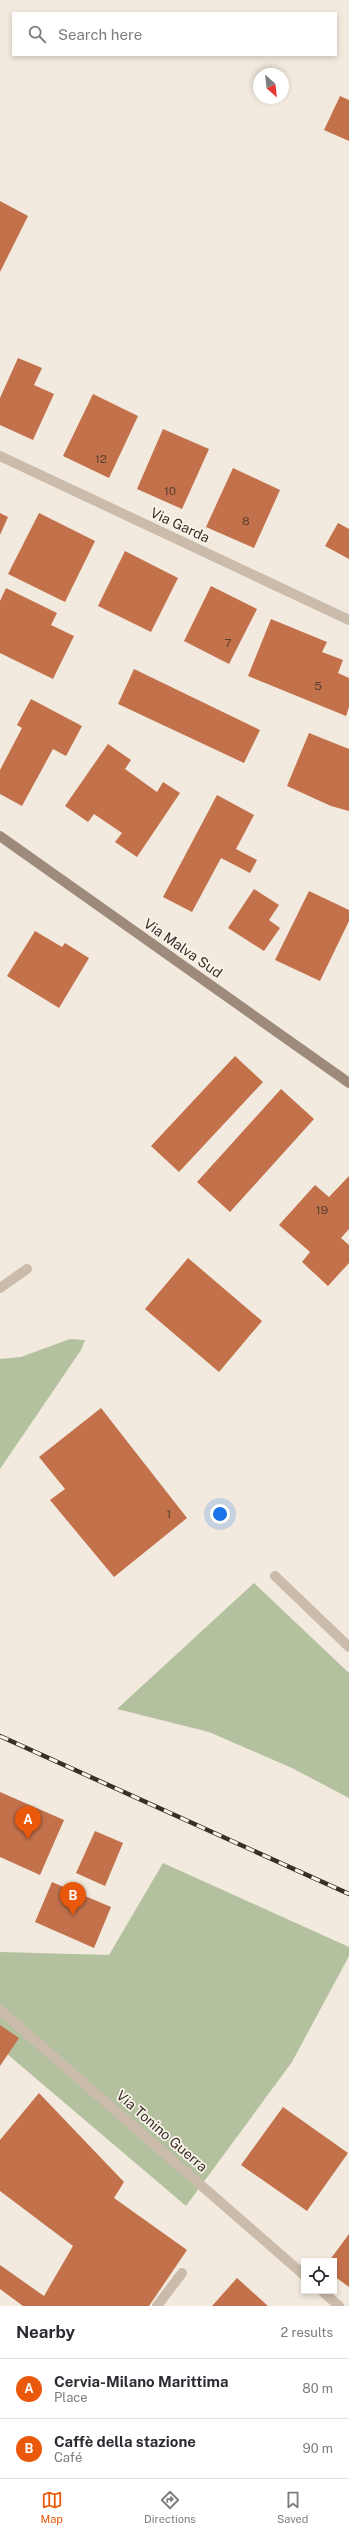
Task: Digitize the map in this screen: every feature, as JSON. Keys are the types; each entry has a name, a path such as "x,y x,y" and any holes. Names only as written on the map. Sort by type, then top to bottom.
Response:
{"street":[{"name":"Via Garda","path":"0,456 349,620"},
{"name":"Via Malva Sud","path":"0,836 349,1083"},
{"path":"0,1288 27,1269"},
{"path":"275,1576 349,1647"},
{"name":"Via Tonino Guerra","path":"0,2010 301,2272"},
{"path":"157,2306 182,2273"},
{"path":"325,2294 339,2306"}],"green space":[{"path":"70,1339 85,1340 81,1350 0,1469 0,1359 21,1357"},
{"path":"254,1583 349,1673 349,1798 292,1768 209,1732 117,1709"},
{"path":"163,1863 349,1947 349,1956 292,2062 186,2206 0,2048 0,1952 109,1955"}],"building":[{"path":"340,96 349,100 349,141 324,130"},
{"path":"0,201 28,216 0,272"},
{"path":"18,358 42,368 34,385 54,394 33,440 0,425 0,398"},
{"path":"93,394 138,416 109,478 63,456"},
{"path":"163,429 209,449 182,509 137,489"},
{"path":"233,468 280,490 254,548 206,527"},
{"path":"0,513 8,517 0,535"},
{"path":"39,513 95,541 65,602 8,574"},
{"path":"338,523 349,529 349,559 325,546"},
{"path":"125,551 178,578 151,632 98,606"},
{"path":"211,586 257,609 229,664 184,641"},
{"path":"6,588 57,613 51,625 74,636 53,679 0,653 0,601"},
{"path":"271,619 327,642 322,652 343,660 338,673 349,678 349,707 346,716 248,676"},
{"path":"134,669 260,730 244,763 118,704"},
{"path":"31,699 82,726 66,756 53,749 22,806 0,794 0,770 22,728 17,725"},
{"path":"309,733 349,749 349,811 331,806 287,786"},
{"path":"108,744 131,760 125,769 157,792 163,782 180,793 137,857 115,842 122,833 94,814 88,822 65,806"},
{"path":"217,795 254,815 236,849 257,860 250,873 221,858 192,912 163,897"},
{"path":"254,889 279,905 269,920 280,928 264,951 228,928"},
{"path":"309,891 349,910 349,921 320,981 275,960"},
{"path":"35,931 62,947 65,943 89,958 59,1008 7,976"},
{"path":"235,1056 263,1082 179,1172 151,1146"},
{"path":"281,1089 314,1119 230,1212 197,1182"},
{"path":"349,1176 349,1229 341,1238 349,1245 349,1263 328,1286 302,1262 310,1252 279,1225 315,1185 329,1197"},
{"path":"188,1258 262,1321 219,1372 145,1309"},
{"path":"101,1408 187,1518 114,1577 50,1500 65,1489 39,1457"},
{"path":"0,1792 64,1820 40,1875 0,1857"},
{"path":"95,1831 123,1843 105,1886 76,1873"},
{"path":"52,1882 111,1907 94,1948 35,1922"},
{"path":"0,2025 19,2038 0,2066"},
{"path":"39,2093 124,2182 114,2198 187,2250 149,2306 23,2306 0,2289 0,2265 44,2296 73,2246 0,2191 0,2140"},
{"path":"283,2107 348,2153 307,2211 241,2165"},
{"path":"349,2234 349,2287 337,2278 337,2258 331,2258"},
{"path":"237,2278 268,2306 212,2306"}],"railway":[{"path":"0,1736 349,1894"}],"place":[{"name":"Cervia-Milano Marittima","path":"28,1839"},
{"name":"Caffè della stazione","path":"73,1915"}]}
